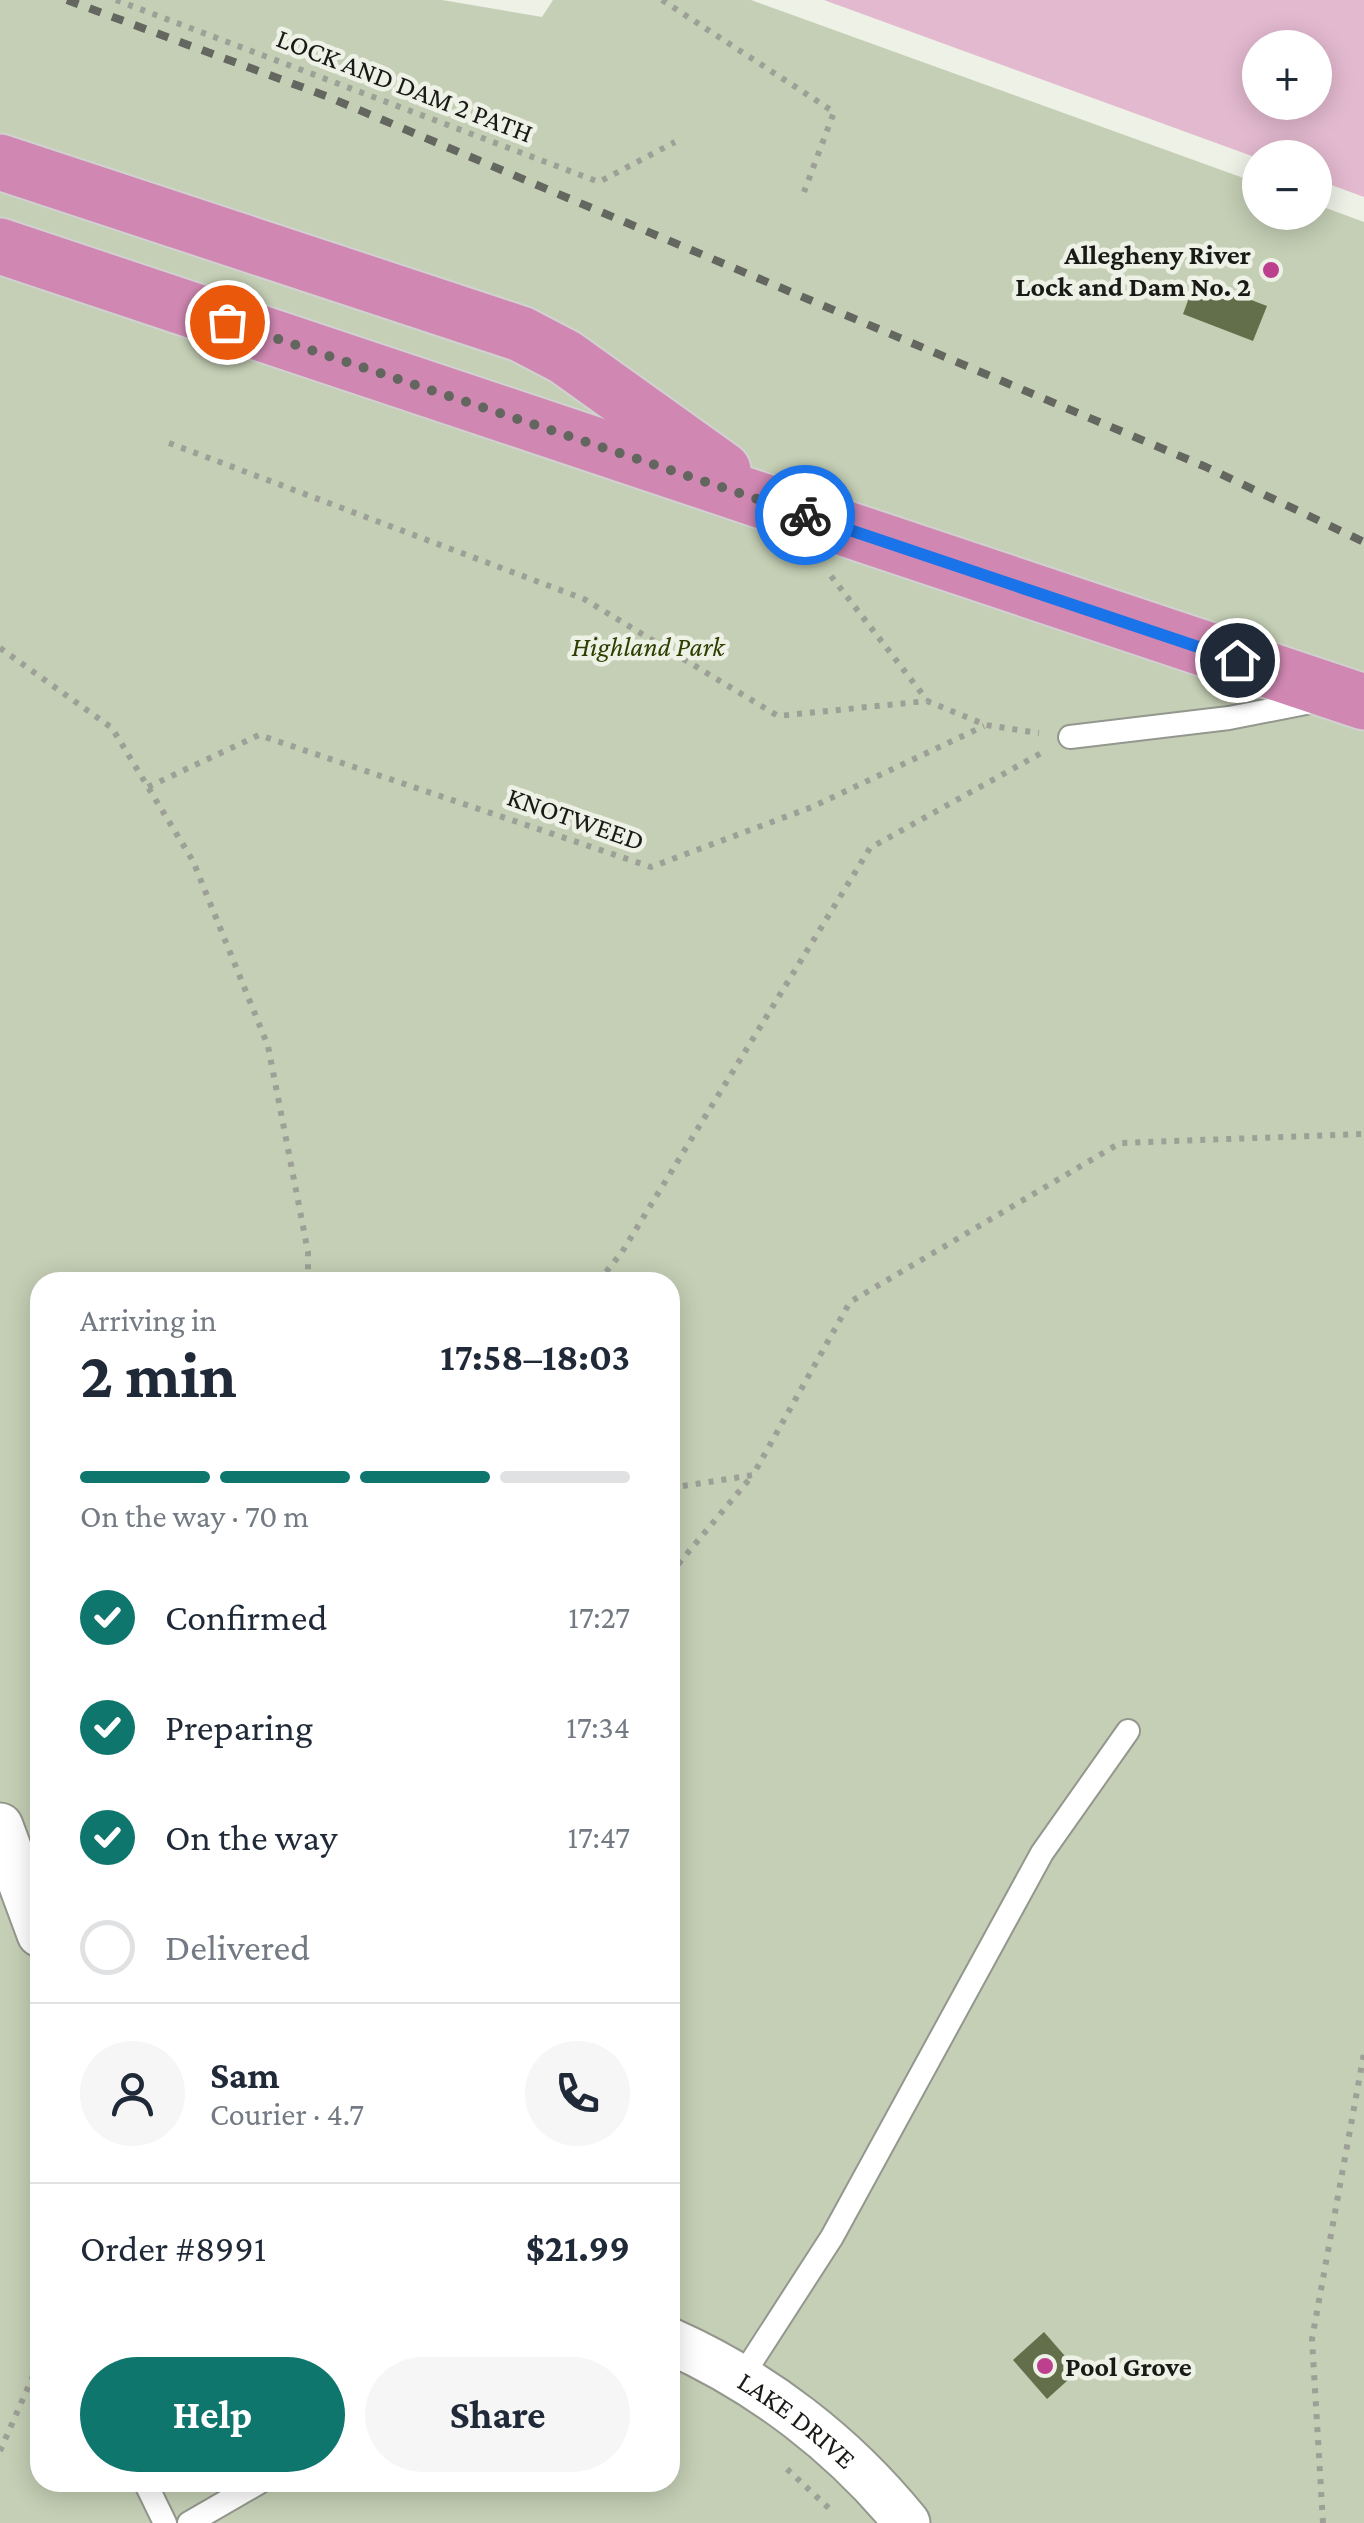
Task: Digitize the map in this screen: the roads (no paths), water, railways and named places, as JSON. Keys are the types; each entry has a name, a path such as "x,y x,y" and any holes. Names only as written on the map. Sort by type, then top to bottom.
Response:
{"highway":[{"path":"0,162 521,334 565,357 718,467 804,515"},
{"path":"0,246 1354,698"}],"street":[{"path":"0,1826 30,1907"},
{"name":"LAKE DRIVE","path":"680,2347 741,2378 820,2435 874,2482 907,2523"}],"lane":[{"path":"1070,737 1354,698"},
{"path":"741,2378 832,2237 1042,1853 1128,1731"},
{"path":"150,2492 165,2523"},
{"path":"189,2523 243,2492"}],"railway":[{"path":"67,0 326,96 1206,467 1364,542"}],"place":[{"name":"Allegheny River Lock and Dam No. 2","path":"1271,270"},
{"name":"Pool Grove","path":"1045,2366"}],"park label":[{"name":"Highland Park","path":"648,646"}]}
